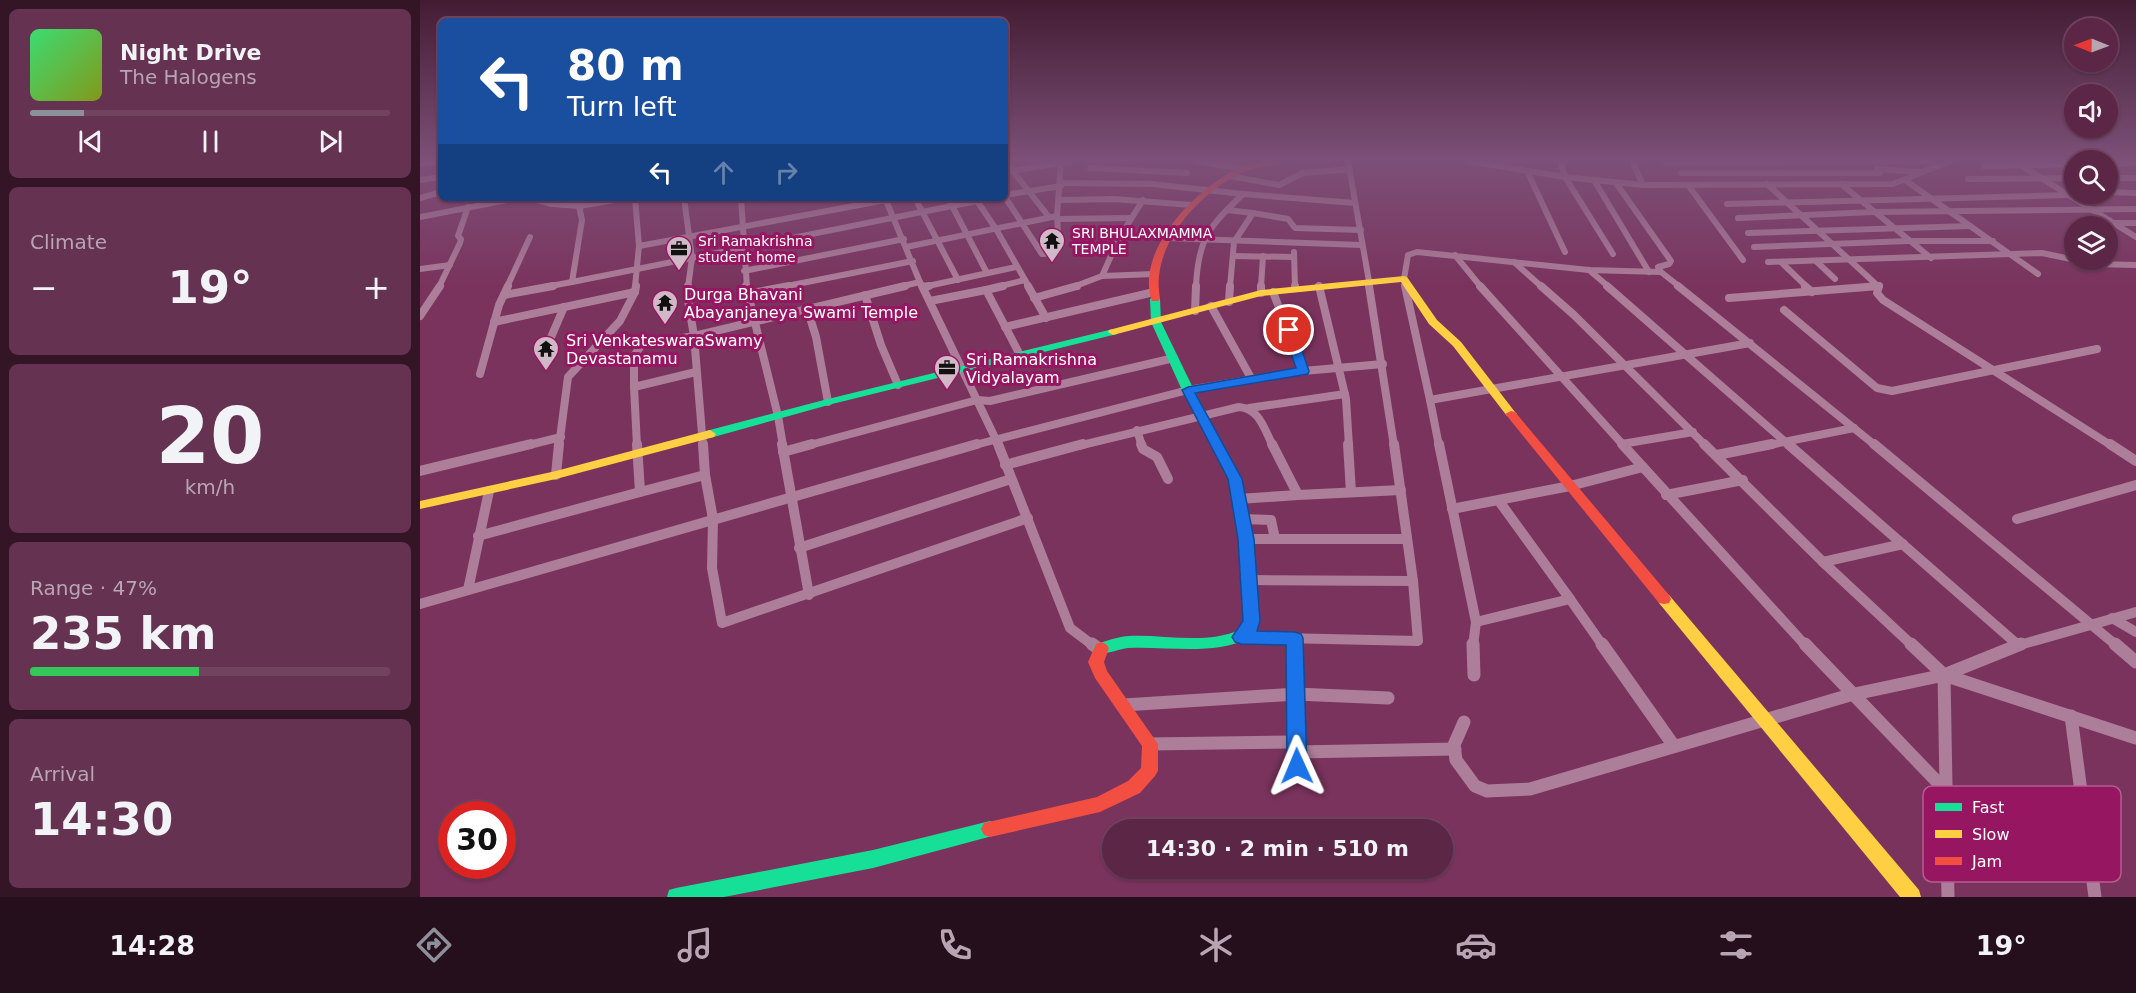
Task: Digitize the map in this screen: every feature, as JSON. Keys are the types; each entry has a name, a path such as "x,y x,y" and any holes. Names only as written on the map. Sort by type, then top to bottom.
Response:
{"street":[{"path":"420,217 491,203"},
{"path":"548,203 579,206 598,203"},
{"path":"555,475 561,437 564,391 568,377 620,321 635,292 639,246 635,203"},
{"path":"685,203 692,258 687,294 694,336 705,475 713,519 712,568 722,623 1028,518"},
{"path":"741,203 747,294 778,416 799,548 809,595"},
{"path":"639,246 865,203"},
{"path":"887,203 922,285 996,438 1070,628 1099,649"},
{"path":"918,203 958,280"},
{"path":"950,203 987,273"},
{"path":"504,295 965,203"},
{"path":"978,203 996,229 1046,318"},
{"path":"1009,203 1042,254 1046,255 1056,253 1059,249 1055,218 1059,203"},
{"path":"1040,203 1055,218"},
{"path":"1102,276 1141,203"},
{"path":"1170,203 1191,205"},
{"path":"1194,203 1167,238 1154,274 1156,322 1188,390 1235,479 1246,539 1251,621 1249,630 1241,637"},
{"path":"1195,311 1197,274 1203,240 1234,203"},
{"path":"1270,216 1279,203"},
{"path":"1099,649 1126,642 1224,642 1241,637 1418,641 1413,581 1383,364 1355,203"},
{"path":"1542,203 1565,252"},
{"path":"1581,203 1612,254"},
{"path":"1608,203 1649,272"},
{"path":"1630,203 1671,261 1669,264 1658,267 1661,272 1974,525 2136,662"},
{"path":"1701,203 1743,260"},
{"path":"1727,204 1749,203"},
{"path":"1786,203 1879,286"},
{"path":"1862,203 1931,258"},
{"path":"1939,203 2038,273"},
{"path":"2085,204 2103,216"},
{"path":"572,282 582,220 579,206"},
{"path":"420,316 440,288 460,243 461,239 458,236 468,207"},
{"path":"1738,218 1873,212 2136,209"},
{"path":"1227,210 1291,220 1295,228 1361,230"},
{"path":"1230,302 1234,242 1253,213"},
{"path":"744,271 905,243 938,240 1055,218 1131,218"},
{"path":"2118,223 2136,223"},
{"path":"2118,225 2135,236"},
{"path":"1748,233 1970,226"},
{"path":"480,374 494,322 530,237"},
{"path":"1167,238 1234,242 1362,244"},
{"path":"1754,247 1908,241 1993,241"},
{"path":"1293,243 1295,288"},
{"path":"1474,675 1472,652 1476,622 1404,279 1406,259 1412,253 1455,255 1589,270 1661,272"},
{"path":"1768,262 2053,254 2095,264 2136,265"},
{"path":"1455,255 1494,304 1666,495 1850,695 1942,786"},
{"path":"1233,256 1294,257"},
{"path":"1263,256 1267,292 1303,371"},
{"path":"747,294 913,261"},
{"path":"1816,261 1835,279"},
{"path":"1515,262 1574,315 1743,480 1823,562 1944,675 2136,738"},
{"path":"1781,262 1812,291"},
{"path":"420,269 450,265"},
{"path":"603,340 659,342 694,336 865,295 958,280 1016,267"},
{"path":"1589,270 2019,645"},
{"path":"1034,297 1065,290 1102,276 1154,274"},
{"path":"420,505 555,475 828,402 1156,322 1267,292 1404,279"},
{"path":"1404,279 1433,322 1451,336 1570,486 1912,897"},
{"path":"930,301 1025,280"},
{"path":"1319,286 1345,394 1352,492"},
{"path":"1729,298 1879,286"},
{"path":"1879,286 1877,293 1883,300 2136,461"},
{"path":"987,290 1020,355"},
{"path":"494,322 635,292"},
{"path":"1005,327 1154,292"},
{"path":"865,295 881,345 898,385"},
{"path":"1211,306 1251,378"},
{"path":"549,342 564,308"},
{"path":"807,308 816,337 828,402"},
{"path":"1784,310 1877,388 1884,391 2097,349"},
{"path":"640,492 634,356 644,341"},
{"path":"1430,400 1559,375 1749,343"},
{"path":"783,452 977,400 990,401 1174,358"},
{"path":"420,604 996,438 1188,390 1251,378 1339,366 1383,364"},
{"path":"634,387 696,372"},
{"path":"1005,465 1137,430 1239,407 1249,408 1345,394"},
{"path":"1249,408 1256,413 1298,495"},
{"path":"1717,455 1854,428"},
{"path":"1137,430 1143,449 1157,457 1168,479"},
{"path":"1622,444 1693,432"},
{"path":"420,471 561,437"},
{"path":"1452,509 1570,486 1643,467"},
{"path":"478,536 705,475"},
{"path":"799,548 1011,479"},
{"path":"1666,495 1743,480"},
{"path":"2017,519 2136,485"},
{"path":"1238,499 1401,490"},
{"path":"468,590 489,491"},
{"path":"1499,501 1674,746"},
{"path":"1242,519 1271,520 1275,539"},
{"path":"1246,539 1407,539"},
{"path":"1823,562 1903,544"},
{"path":"1249,580 1413,581"},
{"path":"1476,622 1570,599"},
{"path":"1464,722 1455,749 1456,760 1475,786 1487,790 1530,789 1850,695 1944,675 2019,645 2136,612"},
{"path":"2112,618 2136,632"},
{"path":"1295,638 1297,766"},
{"path":"676,897 873,859 949,837 1100,804 1134,787 1149,771 1150,744 1100,674 1096,662 1099,649"},
{"path":"1944,675 1947,786"},
{"path":"1124,705 1296,694 1388,698"},
{"path":"2071,716 2080,786"},
{"path":"1150,744 1455,749"},
{"path":"1948,882 1948,897"},
{"path":"2093,882 2095,897"}],"traffic: fast":[{"path":"1101,648 1126,642 1203,643 1232,640 1245,634 1251,621 1246,539 1235,479 1188,390 1156,322 1155,299"},
{"path":"710,434 828,402 1113,332"},
{"path":"676,897 873,859 990,829"}],"traffic: slow":[{"path":"1113,332 1261,293 1404,279 1433,322 1457,344 1511,414"},
{"path":"420,505 556,475 710,434"},
{"path":"1664,599 1912,897"}],"traffic: jam":[{"path":"1155,299 1154,279 1157,260 1174,228 1195,203"},
{"path":"1511,414 1664,599"},
{"path":"990,829 1100,804 1134,787 1149,771 1150,744 1100,674 1096,662 1101,648"}],"place":[{"name":"SRI BHULAXMAMMA TEMPLE","path":"1052,264"},
{"name":"Sri Ramakrishna student home","path":"679,272"},
{"name":"Durga Bhavani Abayanjaneya Swami Temple","path":"665,326"},
{"name":"Sri VenkateswaraSwamy Devastanamu","path":"546,372"},
{"name":"Sri Ramakrishna Vidyalayam","path":"947,391"}],"route":[{"path":"1289,330 1303,371 1188,390 1235,479 1246,539 1251,621 1249,630 1241,637 1295,638 1297,766"}]}
